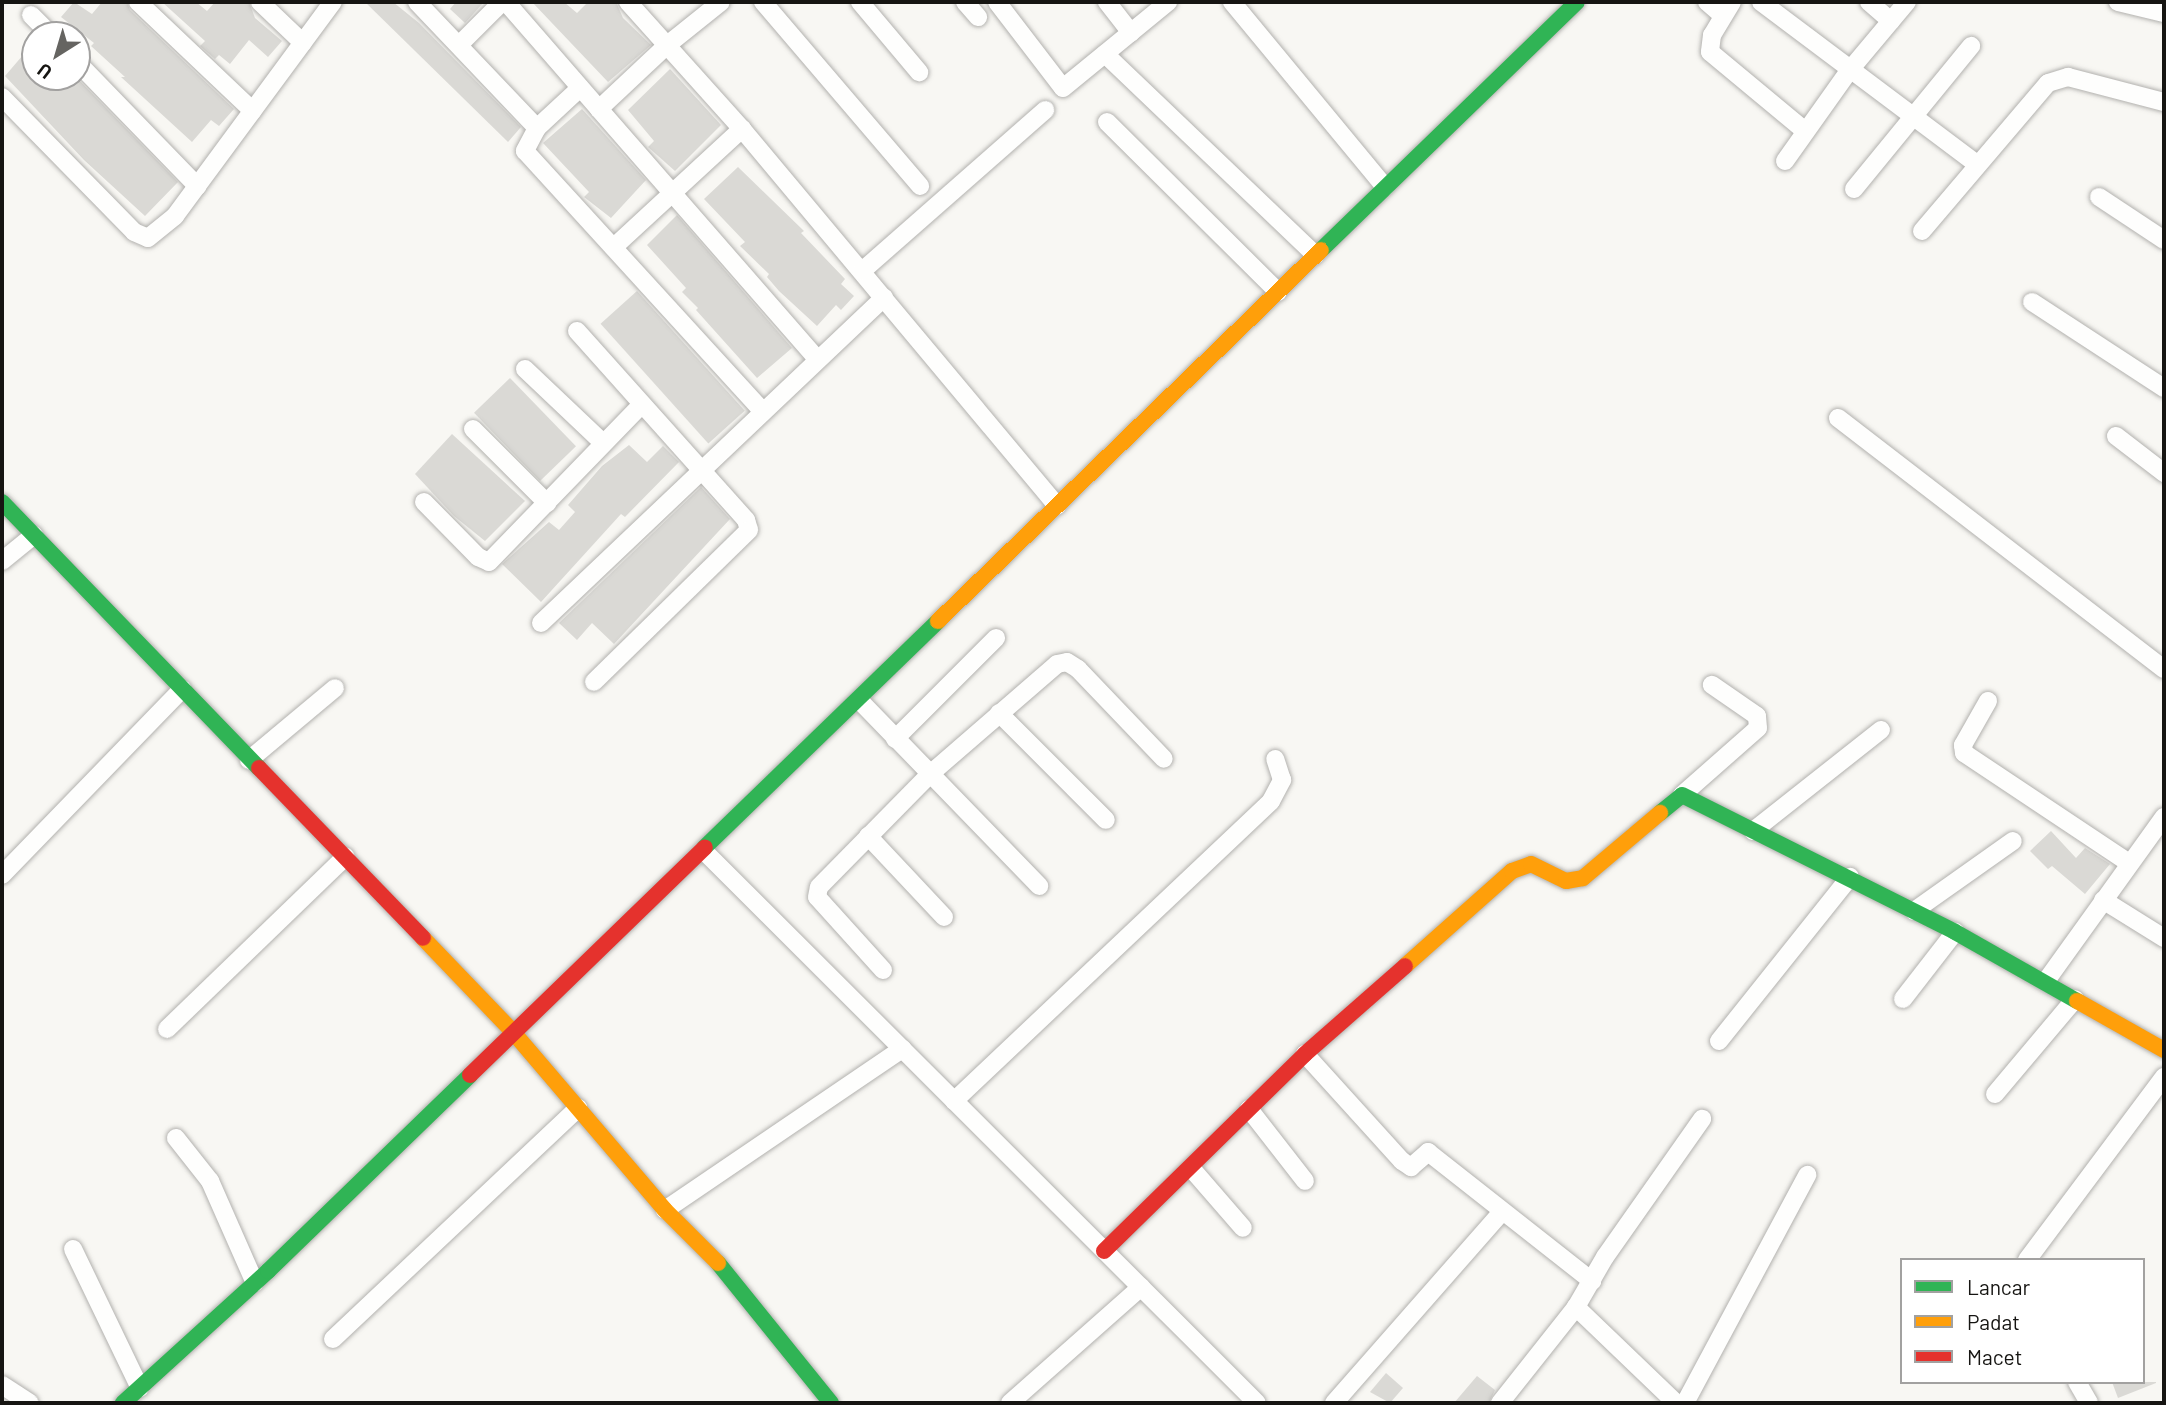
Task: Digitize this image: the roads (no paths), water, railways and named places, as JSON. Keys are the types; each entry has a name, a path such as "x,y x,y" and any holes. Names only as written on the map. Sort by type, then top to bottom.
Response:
{"street":[{"path":"138,2 253,111"},
{"path":"260,2 303,43"},
{"path":"2,97 134,232 148,238 157,235 197,186 333,2"},
{"path":"417,2 537,128"},
{"path":"459,45 504,2 817,359"},
{"path":"628,2 742,129 1057,506"},
{"path":"599,108 666,46 721,2"},
{"path":"763,2 920,186"},
{"path":"860,2 919,72"},
{"path":"965,2 978,17"},
{"path":"997,2 1063,88 1168,2"},
{"path":"1107,2 1130,33"},
{"path":"1232,2 1385,187"},
{"path":"123,1403 255,1283 708,847 1577,2"},
{"path":"1707,2 1727,8 1709,44 1714,58 1805,131"},
{"path":"1761,2 1849,71 1978,165"},
{"path":"1869,2 1891,21"},
{"path":"1785,161 1849,71 1907,2"},
{"path":"2118,2 2164,13"},
{"path":"31,15 37,21"},
{"path":"1854,189 1971,46"},
{"path":"1105,54 1315,255"},
{"path":"91,76 197,186"},
{"path":"1922,231 2048,83 2057,78 2164,102"},
{"path":"580,88 537,128 525,151 615,246 762,411"},
{"path":"862,271 1045,110"},
{"path":"1107,122 1278,292"},
{"path":"615,246 742,129"},
{"path":"2099,197 2164,240"},
{"path":"541,623 884,297"},
{"path":"2032,302 2164,388"},
{"path":"577,331 699,470 747,520 747,535 594,682"},
{"path":"525,369 603,443"},
{"path":"424,502 478,557 489,562 641,405"},
{"path":"1838,418 2164,669"},
{"path":"473,429 547,503"},
{"path":"2116,436 2164,473"},
{"path":"2,502 182,689 255,754 345,858 517,1029 578,1108 674,1204 708,1251 831,1403"},
{"path":"2,561 34,535"},
{"path":"895,739 996,638"},
{"path":"883,970 817,897 819,887 929,775 1057,664 1067,663 1078,669 1164,759"},
{"path":"1112,1243 1305,1054 1512,872 1531,864 1566,881 1583,878 1758,728 1757,716 1713,685"},
{"path":"255,754 278,732 335,688"},
{"path":"2,874 182,689"},
{"path":"859,700 1039,886"},
{"path":"1989,701 1963,745 1964,753 2129,863"},
{"path":"999,713 1107,820"},
{"path":"1753,831 1881,730"},
{"path":"958,1098 1271,801 1282,780 1275,759"},
{"path":"1682,795 1955,932 2164,1050"},
{"path":"2046,981 2164,817"},
{"path":"868,836 944,917"},
{"path":"1914,911 2013,841"},
{"path":"708,847 902,1049 1112,1243 1141,1287 1257,1403"},
{"path":"167,1029 345,858"},
{"path":"1719,1041 1850,877"},
{"path":"2103,900 2164,938"},
{"path":"1903,999 1955,932"},
{"path":"1995,1094 2075,999"},
{"path":"674,1204 902,1049"},
{"path":"1305,1054 1402,1161 1411,1167 1428,1152 1592,1281"},
{"path":"2028,1258 2164,1077"},
{"path":"334,1339 578,1108"},
{"path":"1249,1109 1305,1181"},
{"path":"1500,1403 1576,1307 1702,1119"},
{"path":"176,1138 210,1181 255,1283"},
{"path":"1191,1168 1243,1228"},
{"path":"1685,1403 1807,1175"},
{"path":"1334,1403 1502,1212"},
{"path":"73,1249 140,1388"},
{"path":"1010,1403 1141,1287"},
{"path":"1576,1307 1676,1403"},
{"path":"2078,1384 2089,1403"},
{"path":"2,1385 30,1403"}]}
